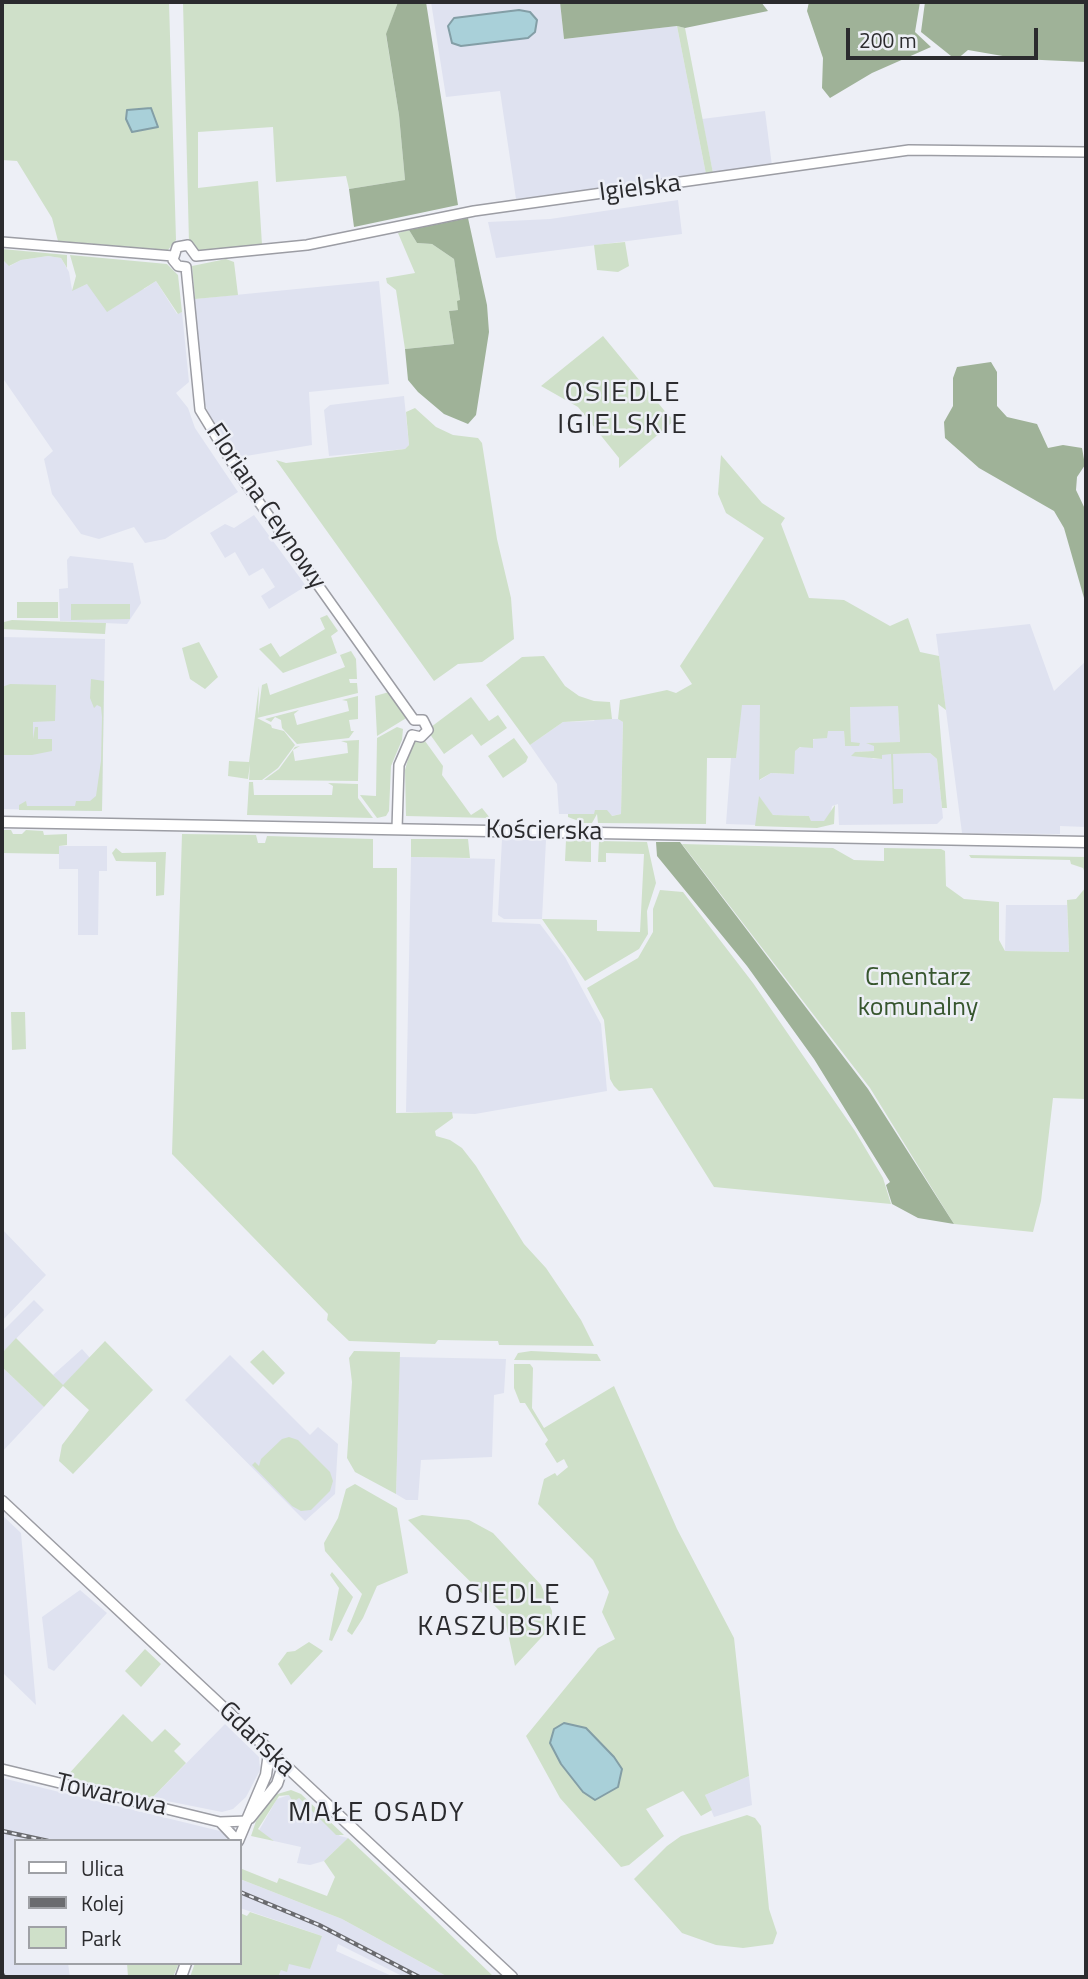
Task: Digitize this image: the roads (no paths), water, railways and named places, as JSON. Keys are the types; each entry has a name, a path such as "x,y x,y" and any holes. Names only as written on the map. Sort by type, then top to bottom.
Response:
{"main road":[{"name":"Kościerska","path":"2,822 1086,842"},
{"name":"Gdańska","path":"2,1501 512,1977"},
{"path":"239,1839 266,1775 269,1753"},
{"path":"266,1775 283,1766"},
{"path":"247,1821 277,1784 283,1766"},
{"path":"277,1784 298,1780"}],"street":[{"name":"Igielska","path":"196,256 307,245 474,211 909,150 1086,152"},
{"path":"2,242 173,256"},
{"path":"185,244 192,247 196,256 194,262 186,267 175,263 173,256 177,247 185,244"},
{"name":"Floriana Ceynowy","path":"186,267 199,403 206,423 239,474 414,720"},
{"path":"397,829 400,765 412,736 409,727 414,720 425,722 428,730 421,737 412,736"},
{"name":"Towarowa","path":"2,1769 220,1822 247,1821"},
{"path":"220,1822 236,1839"}],"water":[{"path":"519,10 530,12 537,20 535,32 528,38 461,46 452,43 448,26 454,18"},
{"path":"151,108 158,127 132,132 126,119 127,110"},
{"path":"564,1723 586,1728 614,1757 622,1769 618,1787 595,1800 583,1792 561,1764 550,1743 554,1729"}],"railway":[{"path":"2,1831 39,1839"},
{"path":"242,1893 319,1925 419,1977"}],"district":[{"name":"OSIEDLE IGIELSKIE","path":"623,410"},
{"name":"OSIEDLE KASZUBSKIE","path":"503,1612"},
{"name":"MAŁE OSADY","path":"377,1814"}],"park label":[{"name":"Cmentarz komunalny","path":"918,994"}]}
